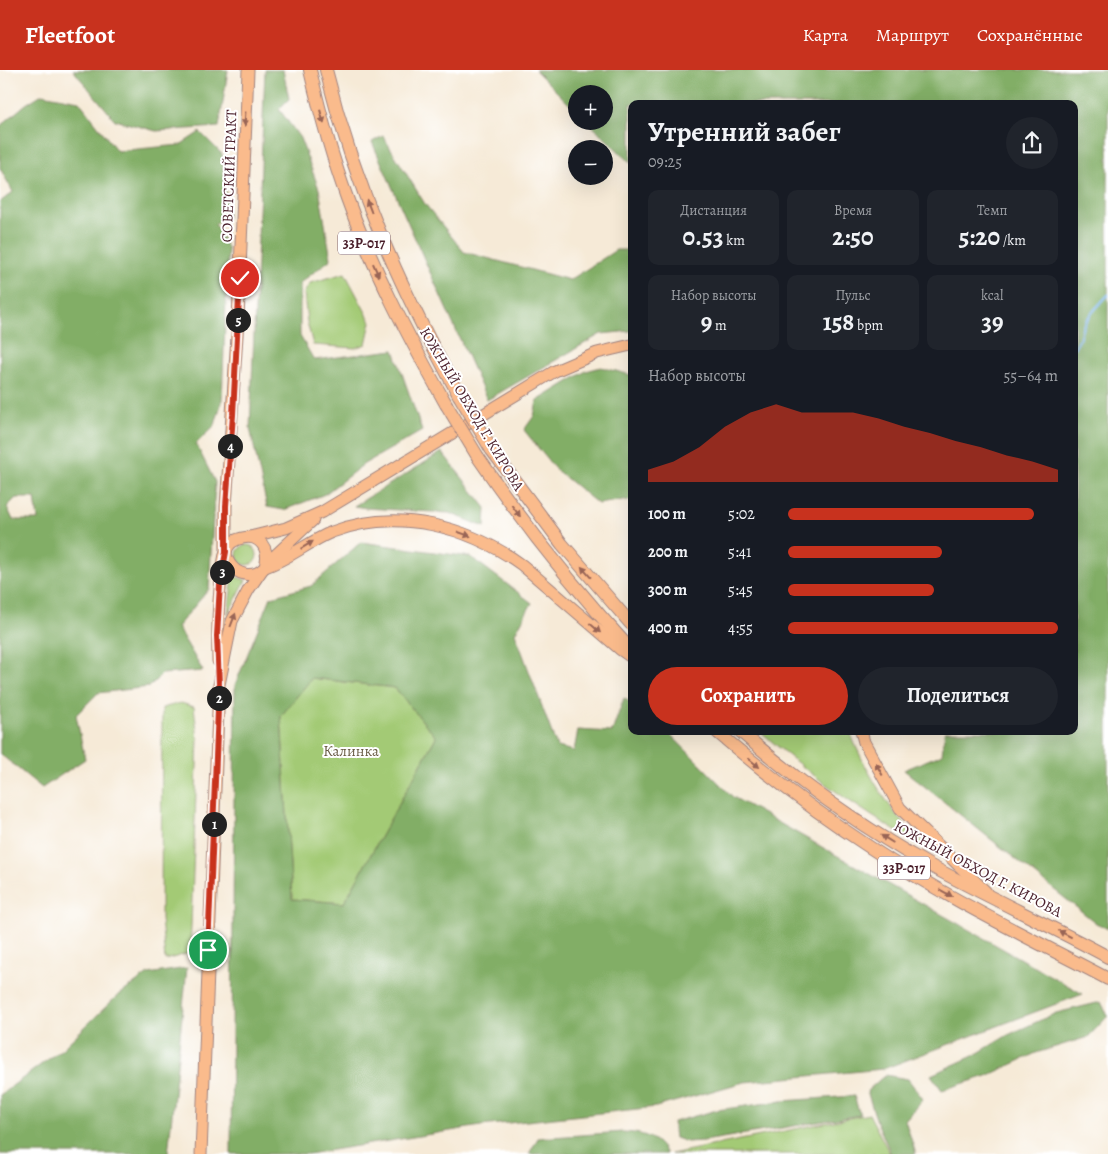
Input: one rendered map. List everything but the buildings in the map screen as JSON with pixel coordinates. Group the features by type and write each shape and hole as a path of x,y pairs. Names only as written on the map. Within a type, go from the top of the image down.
{"highway":[{"name":"ЮЖНЫЙ ОБХОД Г. КИРОВА","path":"310,70 335,161 362,238 397,314 446,404 478,457 510,504 592,607 628,647"},
{"name":"ЮЖНЫЙ ОБХОД Г. КИРОВА","path":"326,70 354,166 387,252 406,294 459,395 491,448 562,544 628,620"},
{"name":"33Р-017","path":"721,735 792,793 872,849 972,908 1108,978"},
{"name":"ЮЖНЫЙ ОБХОД Г. КИРОВА","path":"745,735 798,777 877,832 928,864 1108,957"}],"main road":[{"name":"СОВЕТСКИЙ ТРАКТ","path":"219,685 217,636 220,584 225,553 226,506 239,311 248,70"},
{"path":"628,346 597,353 555,371 322,512 286,528 233,541 225,553 227,562 237,571 252,574 283,560 320,538 353,526 388,520 404,520 441,526 466,534 506,554 522,565 628,655"},
{"path":"201,1154 219,685 232,621 249,589 264,567 322,512"},
{"path":"250,537 256,538 263,545 266,555 264,567"},
{"path":"862,735 864,742 900,808 991,897"}],"green space":[{"path":"73,70 228,70 219,127 156,131 115,120"},
{"path":"265,70 283,70 289,99 279,109 300,138 319,189 331,259 300,283 300,336 314,360 394,350 422,431 364,464 325,494 284,510 267,507 250,428"},
{"path":"535,70 1108,70 1108,929 1096,923 904,770 942,754 944,735 1078,735 1078,100 628,100 628,160 613,146 613,140 607,140 596,130 613,130 613,85 568,85 568,103"},
{"path":"42,94 79,101 117,151 180,145 200,132 222,154 228,217 215,224 228,249 222,400 215,425 196,444 215,482 209,589 177,627 203,671 162,674 149,687 98,693 76,715 85,759 42,788 0,754 0,202 13,192 0,168 0,126 26,104","holes":["16,498 35,498 38,520 13,520 7,507"]},
{"path":"383,136 425,204 464,252 570,280 616,250 628,250 628,331 601,334 487,400 372,142"},
{"path":"345,273 371,322 366,344 355,348 313,345 307,322 304,293 310,283"},
{"path":"601,367 628,374 628,501 598,504 555,469 524,430 534,416 537,401 586,371"},
{"path":"442,452 486,508 485,527 449,513 354,506"},
{"path":"361,542 471,557 532,603 515,633 557,747 574,751 578,730 612,732 624,698 628,701 628,735 671,735 733,797 1083,994 883,1069 744,1082 656,1107 481,1126 308,1154 231,1154 235,685 271,597 311,586","holes":["312,678 395,688 436,737 344,903 292,899 281,716"]},
{"path":"243,545 251,545 257,551 257,559 251,565 243,565 237,559 237,551"},
{"path":"233,576 246,580 228,614"},
{"name":"Калинка","path":"311,678 395,688 436,737 344,903 292,899 281,716"},
{"path":"181,703 194,707 198,739 190,953 165,960 161,919 162,708"},
{"path":"765,735 851,735 867,768 899,818 941,858 893,830 847,799 802,767"},
{"path":"187,968 168,1154 0,1154 0,1095 62,1049 115,998 148,974"},
{"path":"1101,1002 1108,1016 1088,1037 1036,1053 987,1076 942,1090 931,1075 973,1056 1008,1035 1056,1013"},
{"path":"885,1075 908,1079 923,1099 905,1120 916,1154 891,1154 877,1122 867,1091"},
{"path":"854,1096 860,1115 704,1141 687,1142 675,1138 673,1122 717,1110 782,1101"},
{"path":"869,1114 890,1154 671,1154"},
{"path":"623,1132 636,1133 653,1139 666,1154 529,1154 538,1138"}],"waterway":[{"path":"1078,342 1085,322 1108,295"}],"route":[{"path":"208,950 219,685 217,636 220,584 226,552 226,506 240,278"}]}
